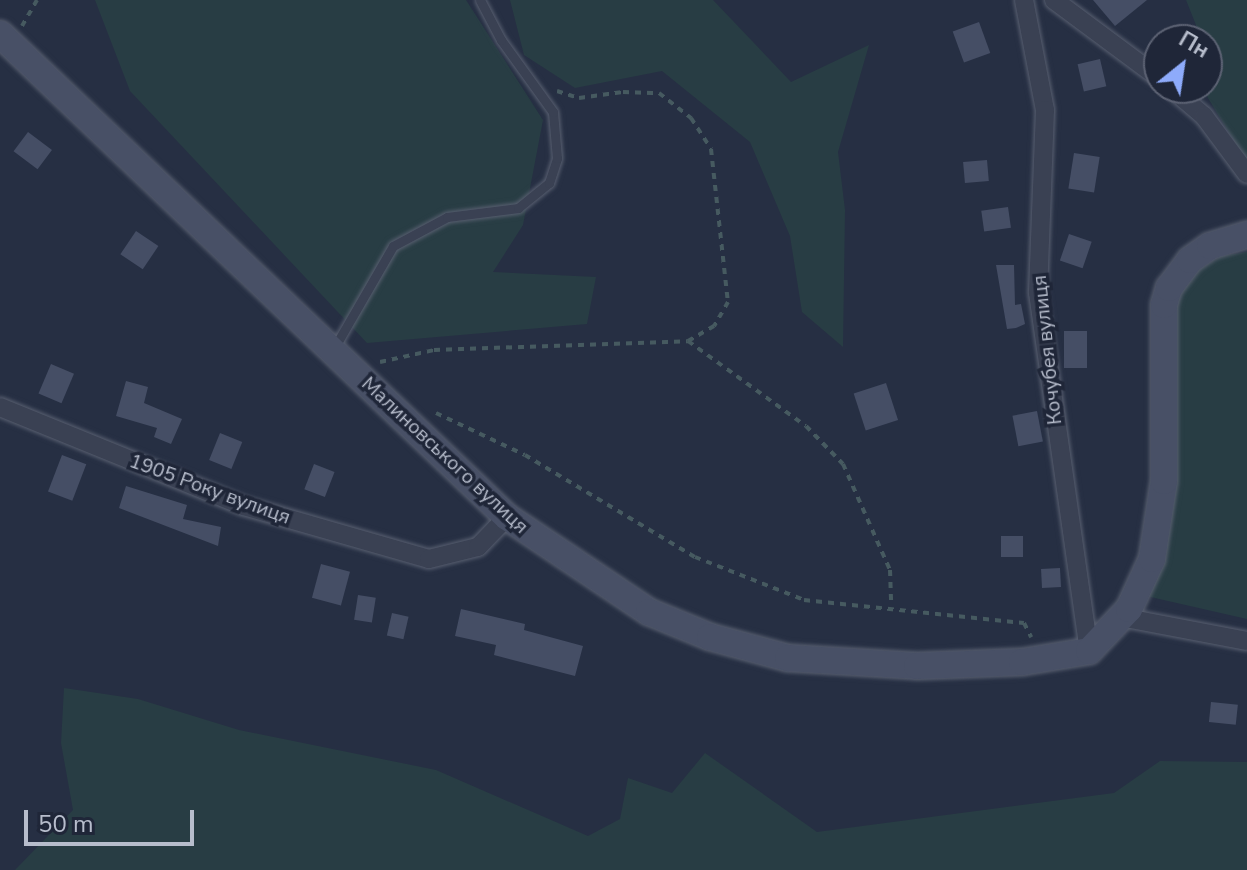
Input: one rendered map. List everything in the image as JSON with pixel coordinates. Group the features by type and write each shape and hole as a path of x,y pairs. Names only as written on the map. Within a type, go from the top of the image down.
{"main road":[{"name":"Малиновського вулиця","path":"0,34 507,517 649,612 710,637 788,658 917,666 1022,662 1089,651"},
{"path":"1089,651 1121,617 1152,559 1164,481 1164,305 1169,288 1190,260 1210,246 1247,235"}],"street":[{"name":"Кочубея вулиця","path":"1024,0 1045,110 1038,293 1089,651"},
{"path":"1054,0 1143,66"},
{"path":"1190,104 1204,116 1247,174"},
{"name":"1905 Року вулиця","path":"0,407 244,506 429,559 478,547 507,517"},
{"path":"1121,617 1247,641"}],"lane":[{"path":"342,360 393,246 447,217 518,208 549,183 558,135 553,112 480,0"}],"path":[{"path":"342,360 434,350 688,341 714,326 728,302 711,149 691,118 659,93 623,92 579,98 527,75"},
{"path":"688,341 806,426 843,464 890,570 891,606"},
{"path":"426,408 525,455 695,557 804,600 891,606 1024,623"}],"shaded area":[{"path":"95,0 466,0 543,120 523,225 493,272 596,277 587,324 367,343 130,91"},
{"path":"510,0 713,0 791,82 869,45 838,152 845,210 843,347 802,312 790,236 750,142 662,71 575,88 524,55"},
{"path":"1186,0 1247,0 1247,163 1212,104 1223,104 1223,24 1196,24"},
{"path":"1247,252 1247,619 1146,596 1176,306 1189,276 1221,256"},
{"path":"64,688 138,699 239,730 436,770 588,836 620,819 628,778 672,793 705,753 817,832 1114,793 1160,761 1247,762 1247,870 15,870 73,810 61,743"}],"building":[{"path":"1093,0 1147,0 1115,26"},
{"path":"979,22 990,53 964,63 953,32"},
{"path":"1100,59 1106,86 1084,91 1078,64"},
{"path":"28,132 52,150 38,169 14,151"},
{"path":"1074,153 1100,157 1094,193 1068,189"},
{"path":"987,160 989,181 965,183 963,162"},
{"path":"1008,207 1011,228 984,232 981,211"},
{"path":"136,231 158,246 143,269 120,254"},
{"path":"1069,234 1092,242 1083,268 1060,260"},
{"path":"996,265 1014,265 1015,305 1021,304 1025,324 1016,328 1007,329"},
{"path":"1064,331 1087,331 1087,368 1064,368"},
{"path":"51,364 74,374 62,403 38,393"},
{"path":"126,381 148,387 144,403 182,419 171,444 154,437 157,428 116,416"},
{"path":"886,383 898,420 866,431 854,394"},
{"path":"1037,411 1043,441 1018,446 1012,416"},
{"path":"220,433 242,442 231,469 209,460"},
{"path":"62,455 86,464 72,501 48,491"},
{"path":"314,464 335,472 325,497 304,489"},
{"path":"126,486 187,505 183,519 221,527 218,546 119,508"},
{"path":"1001,536 1023,536 1023,557 1001,557"},
{"path":"321,564 350,572 341,606 312,598"},
{"path":"1060,568 1061,587 1042,588 1041,569"},
{"path":"358,595 376,598 372,623 354,620"},
{"path":"461,609 525,624 524,630 583,646 575,676 494,655 496,645 455,636"},
{"path":"392,613 409,617 403,639 387,635"},
{"path":"1211,702 1238,705 1236,725 1209,722"}]}
